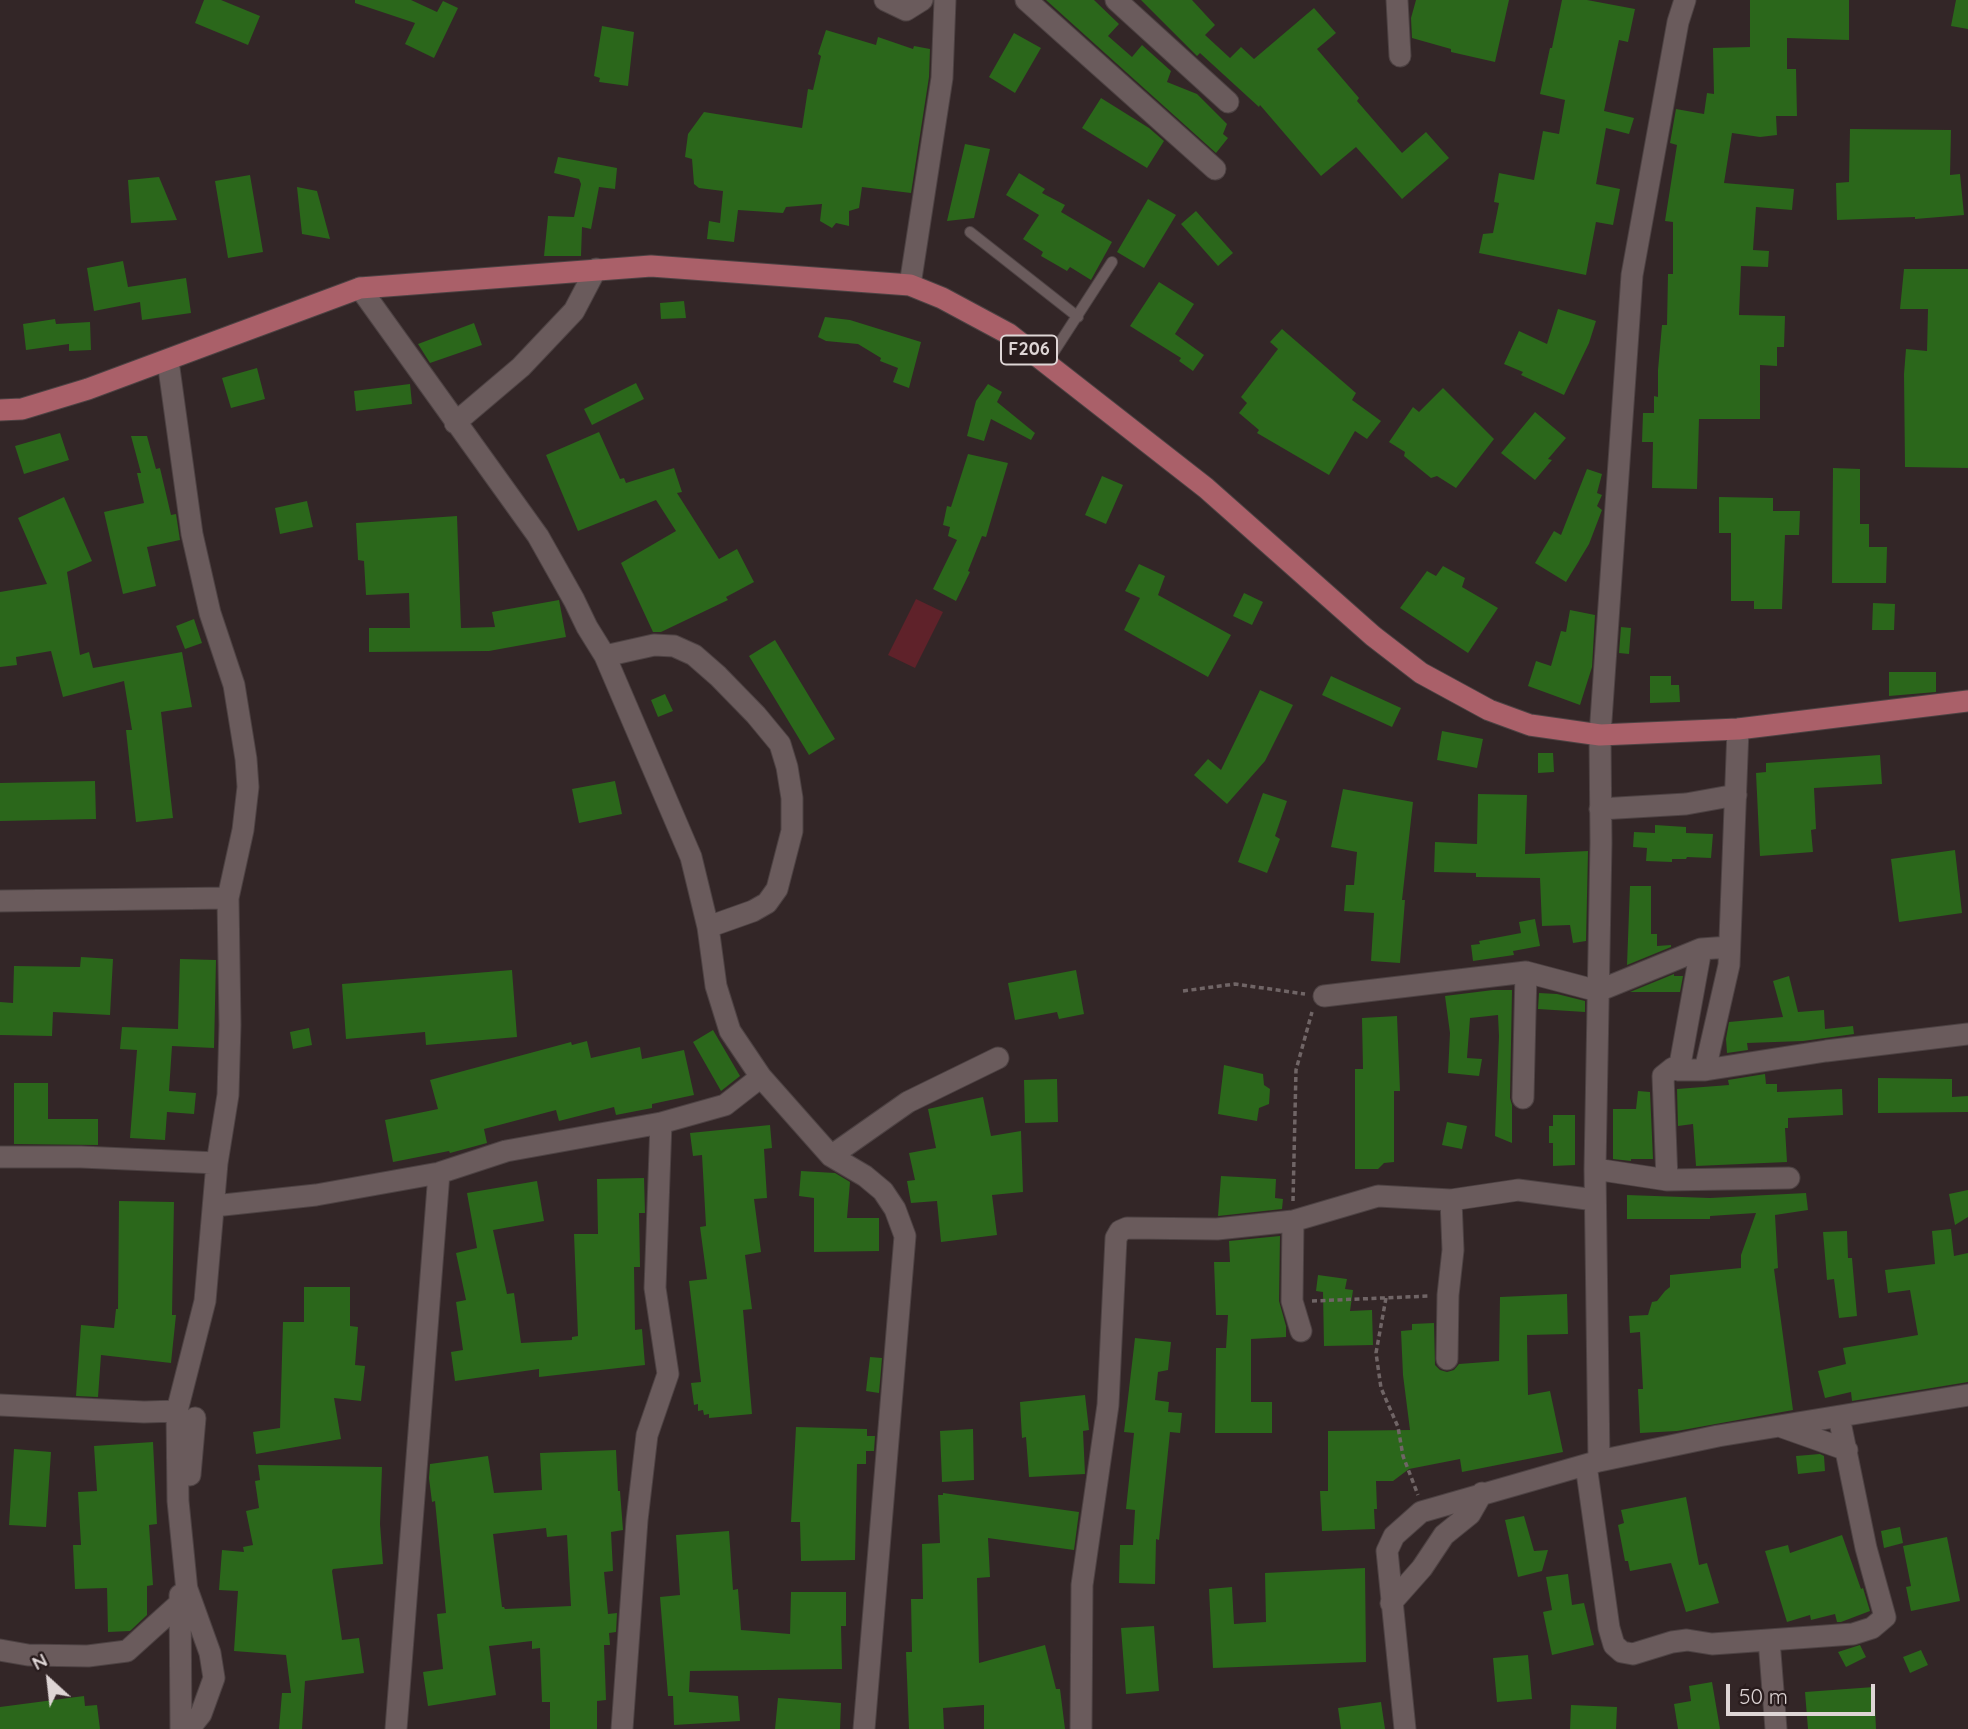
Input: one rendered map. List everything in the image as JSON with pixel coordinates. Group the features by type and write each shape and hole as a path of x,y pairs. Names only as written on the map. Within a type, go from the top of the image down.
{"main road":[{"name":"F206","path":"0,410 22,408 88,389 360,288 651,266 910,285 977,315 1009,334 1206,488 1373,636 1421,673 1489,710 1531,725 1600,735 1738,729 1968,701"}],"street":[{"path":"885,0 906,10 922,0"},
{"path":"910,285 942,78 945,0"},
{"path":"1026,0 1214,169"},
{"path":"1116,0 1228,102"},
{"path":"1397,0 1400,56"},
{"path":"1685,0 1678,22 1632,275 1600,735 1601,843 1592,1463 1609,1628 1614,1645 1622,1652 1633,1654 1687,1640 1712,1644 1853,1634 1872,1628 1885,1617 1866,1548 1839,1417"},
{"path":"455,423 521,367 574,311 596,269"},
{"path":"360,288 538,536 605,656 691,857 708,928 716,986 730,1031 761,1077 831,1156 866,1176 883,1191 895,1209 905,1236 864,1729"},
{"path":"0,1650 28,1655 88,1656 127,1651 179,1604 188,1601 178,1502 186,1414 205,1301 217,1163 228,1095 228,898 243,830 248,787 234,685 210,613 192,534 168,361"},
{"path":"605,656 654,645 674,646 694,655 757,715 780,744 792,798 792,831 777,889 767,902 754,911 708,928"},
{"path":"1705,1070 1729,965 1738,729"},
{"path":"1600,809 1686,804 1736,795"},
{"path":"0,901 228,898"},
{"path":"1324,996 1526,972 1598,991 1701,949 1729,947"},
{"path":"1679,1070 1701,949"},
{"path":"1523,1098 1526,972"},
{"path":"1667,1180 1663,1076 1673,1068 1705,1070 1826,1051 1968,1034"},
{"path":"831,1156 908,1102 998,1058"},
{"path":"214,1206 316,1195 439,1173 506,1151 662,1123 725,1105 761,1077"},
{"path":"622,1729 637,1520 646,1447 668,1374 654,1288 662,1123"},
{"path":"0,1157 81,1157 217,1163"},
{"path":"1595,1169 1667,1180 1789,1178"},
{"path":"396,1729 439,1173"},
{"path":"1081,1729 1082,1585 1108,1405 1116,1238 1120,1231 1127,1228 1217,1229 1293,1221 1378,1196 1451,1200 1518,1189 1595,1200"},
{"path":"1447,1359 1448,1295 1453,1250 1451,1200"},
{"path":"1293,1221 1292,1301 1301,1331"},
{"path":"1405,1729 1387,1551 1394,1536 1421,1512 1592,1463 1718,1436 1968,1395"},
{"path":"0,1405 186,1414"},
{"path":"181,1729 179,1604 186,1414"},
{"path":"1780,1427 1847,1450"},
{"path":"1391,1603 1422,1568 1444,1535 1469,1514 1482,1493"},
{"path":"1444,1535 1451,1502"},
{"path":"182,1574 210,1653 214,1678 201,1714 189,1729"},
{"path":"1769,1640 1776,1729"}],"lane":[{"path":"970,232 1078,317"},
{"path":"1046,364 1112,262"}],"path":[{"path":"1184,992 1235,984 1324,996"},
{"path":"1293,1221 1296,1070 1310,1014 1324,996"},
{"path":"1292,1301 1448,1295"},
{"path":"1387,1298 1376,1353 1381,1388 1398,1427 1403,1456 1417,1491 1421,1512"}],"shaded area":[{"path":"916,599 943,612 915,668 888,655"}],"building":[{"path":"204,0 221,0 260,16 248,45 195,23"},
{"path":"355,0 411,0 437,12 443,1 458,8 434,58 405,44 415,23 355,3"},
{"path":"1046,0 1094,0 1119,24 1108,36 1132,57 1142,45 1171,71 1167,82 1197,94 1227,124 1223,134 1228,138 1216,153"},
{"path":"1141,0 1192,0 1215,25 1205,35 1230,58 1241,47 1254,59 1314,8 1336,33 1317,49 1402,153 1426,132 1449,158 1402,199 1356,147 1321,176 1260,105 1259,107 1200,53 1197,56"},
{"path":"1416,0 1509,0 1495,62 1451,52 1451,49 1412,38 1411,18"},
{"path":"1562,0 1587,0 1635,9 1628,42 1619,40 1604,111 1634,118 1629,134 1606,128 1596,184 1620,189 1613,225 1596,222 1586,275 1479,253 1483,234 1493,233 1499,203 1494,202 1499,173 1534,180 1543,131 1559,134 1565,100 1540,94"},
{"path":"1750,0 1849,0 1849,40 1787,38 1787,69 1796,69 1797,116 1776,116 1777,135 1760,137 1732,133 1724,183 1794,189 1792,210 1756,207 1753,250 1769,251 1768,267 1741,266 1739,315 1785,316 1784,347 1777,347 1777,366 1760,365 1760,419 1699,419 1697,489 1652,488 1653,442 1642,442 1643,413 1654,413 1654,396 1658,397 1662,325 1667,325 1668,274 1673,274 1673,222 1665,221 1677,145 1670,143 1676,109 1704,114 1707,93 1714,94 1713,48 1750,47"},
{"path":"1956,0 1968,0 1968,29 1951,26"},
{"path":"602,26 634,32 628,86 599,82 600,78 594,76"},
{"path":"826,30 876,45 878,37 913,49 914,46 930,49 929,77 911,193 862,187 859,208 849,211 849,226 836,223 832,228 820,221 822,204 786,207 783,213 738,210 734,242 707,239 709,221 720,223 723,191 699,188 694,184 692,159 685,157 688,134 704,112 802,128 808,89 813,90 821,56 818,54"},
{"path":"1014,33 1041,48 1015,93 989,77"},
{"path":"1101,98 1149,128 1164,141 1147,168 1082,128"},
{"path":"1850,129 1951,130 1950,175 1960,174 1964,215 1837,220 1836,183 1849,182"},
{"path":"965,144 990,149 974,218 947,221"},
{"path":"558,157 617,168 615,189 599,187 591,229 582,227 581,256 544,256 548,216 574,217 581,184 579,179 554,173"},
{"path":"1019,173 1045,189 1042,193 1065,205 1061,212 1112,242 1091,280 1070,267 1067,271 1041,256 1043,252 1023,239 1039,215 1006,195"},
{"path":"250,175 263,252 228,258 215,181"},
{"path":"159,177 177,220 131,223 128,180"},
{"path":"297,187 317,191 330,239 302,234"},
{"path":"1148,199 1176,215 1144,268 1117,252"},
{"path":"1196,211 1233,253 1218,266 1181,224"},
{"path":"123,261 128,287 186,278 191,313 142,320 140,302 94,311 87,268"},
{"path":"1904,269 1968,269 1968,468 1905,467 1906,349 1927,351 1928,309 1900,309"},
{"path":"1159,282 1194,304 1175,334 1204,355 1193,371 1179,361 1181,358 1130,326"},
{"path":"684,301 686,318 661,319 660,303"},
{"path":"1558,309 1596,321 1589,343 1564,395 1504,364 1519,331 1547,344"},
{"path":"825,317 850,320 921,342 909,388 893,382 898,368 880,361 881,358 858,344 826,341 818,337"},
{"path":"55,319 56,324 90,322 91,350 69,351 69,344 26,350 23,324"},
{"path":"474,323 482,345 430,363 418,344"},
{"path":"1282,329 1356,393 1352,400 1381,421 1367,439 1355,431 1329,475 1257,433 1259,430 1239,413 1247,403 1241,397 1278,349 1270,342"},
{"path":"257,368 265,399 231,408 222,378"},
{"path":"636,383 644,399 592,425 584,409"},
{"path":"410,384 412,404 356,411 354,391"},
{"path":"988,384 1002,392 997,402 1035,433 1031,440 991,419 984,441 967,436 976,401"},
{"path":"1443,388 1494,439 1456,488 1437,476 1431,478 1404,456 1405,452 1389,442 1413,407 1419,412"},
{"path":"1535,412 1566,438 1535,480 1501,453"},
{"path":"599,432 620,479 624,478 626,483 674,468 682,492 677,493 719,559 737,549 754,582 726,597 728,600 661,632 653,632 621,563 676,531 656,500 578,531 546,455"},
{"path":"60,433 69,460 24,474 15,446"},
{"path":"131,436 147,436 156,469 160,468 171,515 176,514 180,540 147,547 156,586 123,594 104,512 144,503 137,473 141,473"},
{"path":"968,454 1008,463 986,537 982,536 968,571 970,572 956,601 933,589 957,540 948,536 950,527 943,525 947,506 951,507"},
{"path":"1833,468 1860,469 1860,524 1869,524 1869,547 1887,547 1886,583 1832,583"},
{"path":"1587,469 1602,474 1597,493 1602,495 1597,506 1602,510 1589,544 1566,582 1535,563 1554,531 1561,535"},
{"path":"1102,476 1123,485 1106,524 1085,515"},
{"path":"64,497 92,561 67,572 80,655 89,652 93,668 182,652 192,707 161,712 173,818 136,822 126,730 132,730 124,681 63,697 51,651 16,657 17,665 0,667 0,592 47,584 18,518"},
{"path":"1719,497 1773,498 1773,511 1800,511 1799,535 1785,535 1782,609 1754,609 1754,601 1731,601 1731,533 1719,533"},
{"path":"307,501 313,527 280,534 275,508"},
{"path":"457,516 461,628 495,627 492,612 559,600 566,637 489,651 369,652 369,628 410,628 409,593 366,595 364,561 358,560 356,523"},
{"path":"1139,564 1165,576 1158,595 1231,635 1208,677 1124,630 1140,598 1125,591"},
{"path":"1443,566 1465,578 1462,587 1498,608 1468,653 1400,608 1427,571 1436,576"},
{"path":"1244,593 1263,602 1252,625 1233,616"},
{"path":"1873,603 1895,604 1894,630 1872,630"},
{"path":"1570,610 1595,615 1592,667 1580,705 1528,686 1536,661 1551,666 1561,631 1566,632"},
{"path":"194,619 202,643 185,649 176,626"},
{"path":"1621,627 1631,628 1629,654 1619,653"},
{"path":"775,640 835,739 809,755 749,656"},
{"path":"1889,672 1936,672 1936,692 1889,696"},
{"path":"1331,676 1401,708 1392,727 1322,695"},
{"path":"1650,676 1671,676 1671,685 1679,685 1680,702 1650,703"},
{"path":"1260,690 1293,705 1265,761 1227,804 1194,775 1208,759 1221,770"},
{"path":"665,694 673,711 658,717 651,700"},
{"path":"1442,731 1483,739 1477,768 1437,760"},
{"path":"1538,753 1553,753 1554,772 1538,773"},
{"path":"1880,755 1882,784 1814,788 1816,829 1811,830 1813,852 1760,856 1756,773 1766,772 1766,763"},
{"path":"95,781 96,819 0,821 0,783"},
{"path":"615,781 622,814 579,823 572,789"},
{"path":"1343,789 1413,802 1402,900 1405,900 1400,963 1371,961 1374,913 1344,911 1346,885 1354,885 1357,852 1331,847"},
{"path":"1263,793 1287,801 1275,836 1280,839 1267,873 1238,862"},
{"path":"1478,794 1527,795 1525,854 1588,851 1586,941 1573,943 1570,925 1542,926 1540,878 1476,877 1476,873 1434,872 1435,842 1477,844"},
{"path":"1655,825 1686,827 1686,833 1713,834 1711,858 1687,857 1672,859 1672,862 1646,861 1647,848 1633,847 1634,832 1655,833"},
{"path":"1955,850 1962,913 1899,922 1891,859"},
{"path":"1630,886 1651,886 1651,934 1657,934 1657,946 1671,947 1627,965"},
{"path":"1535,919 1540,946 1513,951 1514,955 1473,961 1471,945 1521,933 1519,922"},
{"path":"81,957 113,959 110,1015 53,1012 52,1036 0,1035 0,1002 13,1003 14,966 80,967"},
{"path":"180,959 216,960 214,1048 172,1046 169,1091 196,1093 194,1114 167,1112 165,1140 130,1138 137,1050 120,1049 122,1027 178,1029"},
{"path":"512,970 517,1037 426,1045 425,1032 346,1039 342,984"},
{"path":"1076,970 1084,1014 1059,1019 1057,1012 1015,1020 1008,983"},
{"path":"1674,974 1683,976 1680,992 1630,992"},
{"path":"1789,976 1798,1012 1824,1010 1825,1029 1853,1026 1854,1034 1803,1041 1747,1043 1748,1050 1727,1053 1729,1022 1783,1017 1773,981"},
{"path":"1512,990 1512,1143 1495,1136 1498,1015 1470,1018 1467,1058 1482,1059 1479,1076 1448,1073 1450,1033 1445,996"},
{"path":"1539,993 1585,1001 1585,1012 1538,1009"},
{"path":"1397,1016 1400,1091 1394,1091 1394,1162 1384,1163 1378,1169 1355,1169 1355,1069 1363,1069 1362,1018"},
{"path":"309,1028 312,1045 293,1049 290,1032"},
{"path":"713,1030 740,1076 721,1091 693,1042"},
{"path":"587,1041 591,1058 640,1047 642,1059 684,1050 694,1095 652,1104 652,1108 616,1115 614,1107 559,1121 556,1110 484,1129 487,1143 450,1153 449,1151 393,1162 385,1120 438,1109 430,1080 571,1042 572,1045"},
{"path":"1224,1065 1263,1074 1264,1085 1270,1089 1269,1104 1259,1108 1257,1121 1218,1114"},
{"path":"1765,1074 1766,1084 1777,1084 1777,1092 1842,1089 1843,1115 1788,1118 1788,1128 1785,1128 1787,1162 1696,1166 1693,1124 1678,1126 1677,1089 1729,1085 1728,1080"},
{"path":"1878,1078 1952,1079 1952,1097 1968,1096 1968,1112 1878,1113"},
{"path":"1057,1079 1058,1122 1025,1123 1024,1080"},
{"path":"14,1083 48,1083 48,1119 98,1119 98,1145 14,1144"},
{"path":"1638,1091 1650,1092 1653,1159 1613,1159 1613,1109 1636,1109"},
{"path":"983,1097 991,1136 1021,1131 1023,1192 992,1195 997,1235 941,1242 937,1201 911,1203 907,1181 915,1180 909,1153 936,1148 928,1109"},
{"path":"1553,1115 1575,1115 1575,1165 1553,1166 1553,1143 1549,1143 1549,1126 1553,1126"},
{"path":"1447,1122 1467,1126 1462,1149 1442,1145"},
{"path":"770,1125 772,1148 764,1149 767,1198 754,1199 761,1252 745,1255 752,1309 743,1310 752,1414 709,1418 709,1414 704,1415 703,1410 698,1411 698,1404 694,1405 691,1383 701,1382 689,1281 707,1279 700,1227 706,1226 702,1155 693,1156 690,1133"},
{"path":"801,1171 835,1173 850,1182 847,1218 879,1218 879,1251 814,1252 814,1198 799,1196"},
{"path":"1221,1176 1276,1179 1275,1198 1283,1199 1282,1209 1218,1216"},
{"path":"644,1178 645,1213 639,1213 640,1267 634,1267 635,1330 642,1329 645,1365 539,1377 539,1369 455,1381 451,1352 463,1350 456,1302 466,1300 456,1253 477,1248 467,1193 537,1181 544,1221 493,1230 507,1294 514,1293 521,1343 572,1340 572,1337 578,1336 574,1234 598,1234 597,1179"},
{"path":"1968,1190 1968,1217 1955,1225 1949,1194"},
{"path":"1806,1193 1808,1210 1775,1215 1778,1268 1774,1269 1793,1410 1677,1431 1640,1433 1638,1389 1643,1389 1640,1332 1630,1333 1629,1316 1648,1315 1652,1302 1657,1301 1670,1287 1670,1275 1741,1268 1741,1255 1756,1213 1710,1216 1710,1219 1627,1219 1627,1195 1710,1198"},
{"path":"119,1201 174,1202 172,1315 176,1315 171,1363 101,1355 98,1397 76,1396 81,1325 114,1328 118,1309"},
{"path":"1951,1229 1954,1256 1968,1253 1968,1382 1852,1401 1851,1392 1825,1398 1818,1371 1846,1364 1843,1348 1918,1335 1910,1290 1888,1293 1885,1270 1935,1264 1932,1231"},
{"path":"1847,1231 1848,1258 1852,1258 1857,1316 1839,1318 1834,1279 1827,1280 1823,1232"},
{"path":"1280,1236 1279,1301 1286,1337 1251,1339 1251,1402 1272,1402 1272,1433 1215,1433 1216,1348 1226,1348 1228,1315 1216,1315 1214,1262 1230,1262 1229,1241"},
{"path":"1318,1275 1347,1279 1345,1289 1353,1290 1350,1311 1372,1310 1373,1345 1324,1346 1323,1292 1316,1291"},
{"path":"304,1287 350,1287 350,1326 358,1327 355,1365 365,1366 361,1401 334,1398 341,1439 256,1454 253,1432 280,1428 283,1322 304,1322"},
{"path":"1567,1294 1568,1334 1527,1335 1528,1395 1550,1391 1563,1452 1462,1472 1460,1459 1409,1469 1393,1481 1376,1481 1375,1529 1322,1531 1320,1491 1328,1491 1328,1431 1410,1430 1401,1331 1412,1330 1412,1324 1434,1323 1435,1365 1440,1370 1454,1370 1459,1364 1499,1361 1500,1297"},
{"path":"1135,1338 1171,1342 1168,1370 1158,1372 1155,1400 1169,1402 1168,1412 1182,1413 1180,1433 1170,1432 1159,1540 1156,1539 1155,1584 1119,1583 1120,1545 1133,1545 1135,1510 1126,1509 1134,1433 1124,1432"},
{"path":"870,1357 882,1358 879,1393 866,1391"},
{"path":"1085,1395 1089,1430 1083,1431 1085,1474 1029,1477 1026,1437 1022,1438 1020,1402"},
{"path":"796,1427 867,1429 867,1436 875,1436 874,1451 866,1451 866,1464 857,1464 855,1560 801,1561 800,1522 791,1522"},
{"path":"973,1429 974,1480 942,1482 940,1431"},
{"path":"153,1442 157,1524 149,1525 153,1585 147,1586 147,1615 130,1631 108,1632 107,1588 75,1589 73,1545 81,1545 78,1492 97,1491 94,1446"},
{"path":"14,1449 51,1452 46,1527 9,1525"},
{"path":"616,1450 623,1530 611,1532 613,1571 604,1572 608,1614 617,1613 616,1632 609,1633 610,1645 604,1645 606,1700 597,1701 597,1729 550,1729 550,1702 542,1702 540,1648 532,1649 532,1641 489,1646 496,1695 428,1706 423,1672 443,1669 437,1614 446,1613 435,1501 432,1502 429,1478 430,1464 488,1456 494,1493 542,1490 540,1453","holes":["546,1528 547,1537 567,1535 571,1606 505,1609 502,1607 493,1534"]},
{"path":"1796,1456 1824,1456 1825,1471 1798,1474"},
{"path":"258,1465 382,1467 380,1524 383,1564 332,1571 342,1640 359,1638 364,1673 305,1681 302,1729 279,1729 282,1693 291,1693 286,1655 234,1651 238,1591 219,1590 222,1550 244,1552 243,1547 253,1545 246,1511 259,1508 255,1481 260,1480"},
{"path":"943,1493 1079,1512 1074,1550 988,1538 990,1577 977,1578 979,1663 1045,1645 1056,1689 1060,1689 1065,1729 984,1729 984,1705 943,1708 944,1729 909,1729 906,1652 912,1652 911,1599 923,1599 922,1544 940,1543 938,1495"},
{"path":"1686,1497 1699,1565 1707,1563 1719,1603 1686,1612 1671,1563 1630,1571 1628,1561 1625,1561 1618,1525 1624,1523 1621,1510"},
{"path":"1524,1516 1534,1551 1548,1550 1542,1571 1518,1577 1505,1520"},
{"path":"1900,1527 1903,1543 1884,1548 1881,1531"},
{"path":"729,1531 733,1590 738,1589 741,1630 790,1634 791,1592 846,1592 846,1626 841,1626 842,1669 690,1671 689,1692 738,1696 740,1721 674,1725 673,1696 668,1696 660,1597 680,1595 676,1535"},
{"path":"1842,1535 1870,1611 1841,1622 1837,1622 1835,1614 1811,1620 1810,1615 1787,1622 1765,1551 1788,1545 1790,1553"},
{"path":"1947,1537 1960,1601 1911,1611 1906,1587 1911,1586 1903,1546"},
{"path":"1365,1568 1366,1662 1213,1668 1209,1589 1232,1587 1234,1624 1266,1622 1265,1573"},
{"path":"1568,1574 1572,1605 1584,1603 1594,1645 1552,1655 1543,1612 1552,1610 1546,1577"},
{"path":"1154,1626 1159,1691 1126,1694 1121,1628"},
{"path":"1860,1645 1866,1657 1846,1667 1838,1652"},
{"path":"1921,1650 1928,1665 1910,1673 1903,1657"},
{"path":"1528,1655 1532,1699 1497,1702 1493,1658"},
{"path":"1712,1682 1720,1729 1678,1729 1674,1704 1691,1701 1689,1686"},
{"path":"1874,1687 1876,1729 1808,1729 1805,1692"},
{"path":"84,1696 85,1706 97,1705 100,1729 0,1729 0,1707"},
{"path":"778,1698 841,1703 840,1729 775,1729"},
{"path":"1381,1702 1385,1729 1341,1729 1338,1708"},
{"path":"1571,1705 1617,1707 1616,1729 1570,1729"}]}
